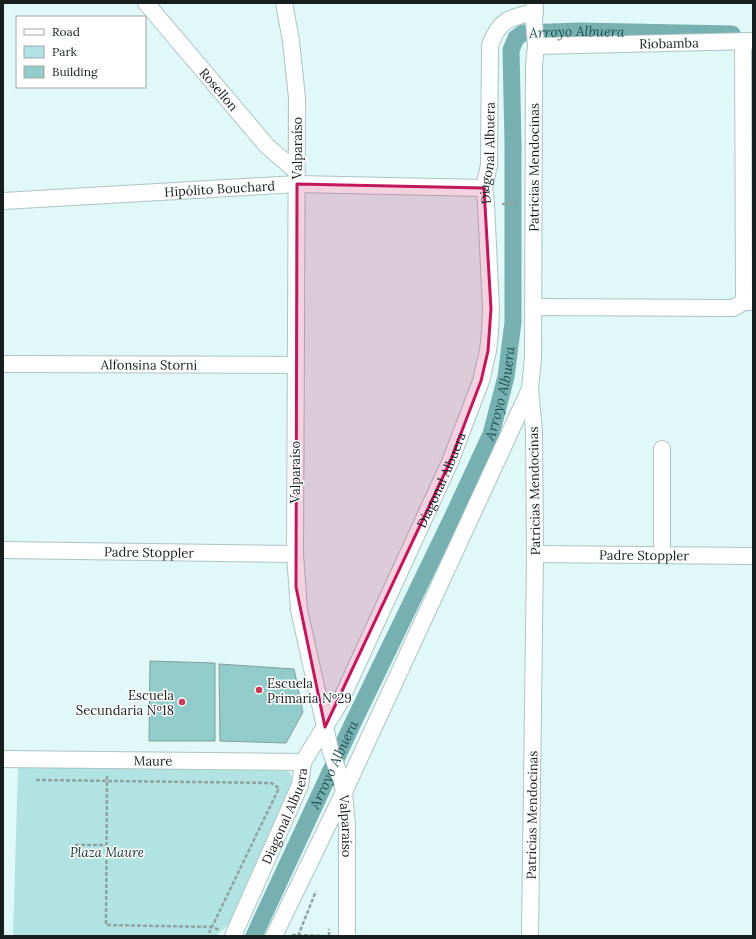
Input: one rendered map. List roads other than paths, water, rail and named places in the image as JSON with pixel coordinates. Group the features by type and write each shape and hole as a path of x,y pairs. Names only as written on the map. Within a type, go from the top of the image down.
{"street":[{"name":"Rosellon","path":"146,3 266,146 297,178"},
{"name":"Valparaíso","path":"284,3 295,71 296,98 295,554 299,610 330,749 343,786 347,826 347,936"},
{"name":"Patricias Mendocinas","path":"530,936 535,554 534,431 530,390 533,358 534,12"},
{"name":"Diagonal Albuera","path":"233,935 300,785 303,762 340,702 450,462 481,381 488,351 491,309 484,188 489,165 490,45 495,32 502,23 514,17 534,12"},
{"name":"Riobamba","path":"535,42 748,41"},
{"path":"533,307 733,308 748,302 748,41"},
{"name":"Hipólito Bouchard","path":"3,201 297,178 484,188"},
{"name":"Alfonsina Storni","path":"3,364 295,365"},
{"path":"274,936 343,786 530,390"},
{"path":"662,448 662,555"},
{"name":"Padre Stoppler","path":"3,550 295,554"},
{"name":"Padre Stoppler","path":"535,554 753,556"},
{"name":"Maure","path":"3,759 303,762"}],"waterway":[{"name":"Arroyo Albuera","path":"254,936 352,725 491,434 506,377 513,322 513,144 511,50 516,38 523,33 580,31 732,34"}],"place":[{"name":"Escuela Primaria Nº29","path":"259,690"},
{"name":"Escuela Secundaria Nº18","path":"182,702"}],"park label":[{"name":"Plaza Maure","path":"107,852"}]}
